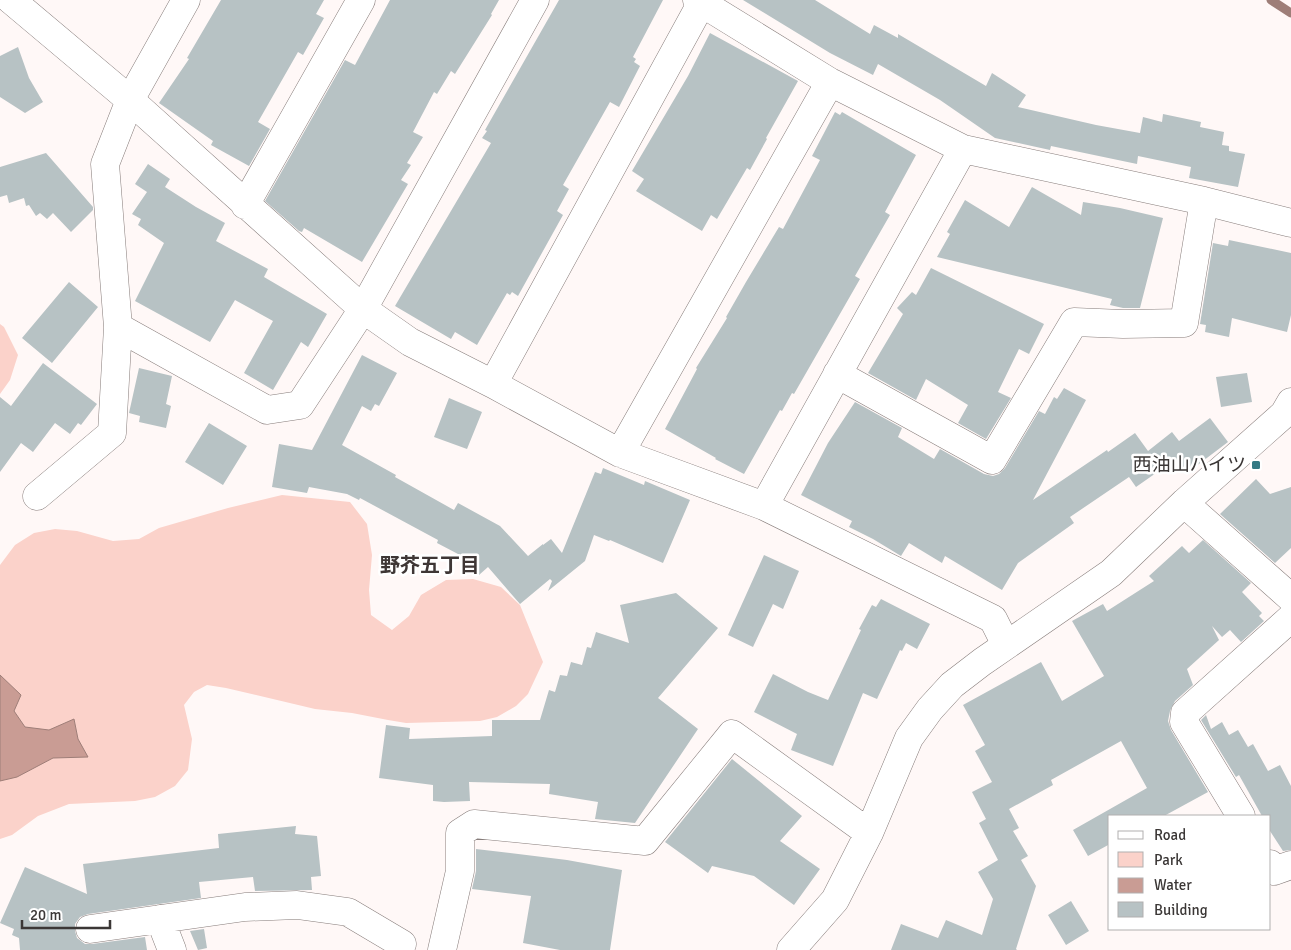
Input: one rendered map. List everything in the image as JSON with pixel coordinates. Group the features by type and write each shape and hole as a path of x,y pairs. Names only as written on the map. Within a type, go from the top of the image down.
{"street":[{"path":"11,0 130,100 363,309 410,342 493,384 620,453 764,506 993,619 1006,644"},
{"path":"37,496 112,433 118,327 105,164 130,100 186,0"},
{"path":"245,205 361,0"},
{"path":"118,327 267,410 300,405 363,309 535,0"},
{"path":"493,384 699,1 830,82 963,150 1204,200 1291,223"},
{"path":"620,453 830,82"},
{"path":"764,506 963,150"},
{"path":"837,374 992,460 1074,322 1123,324 1184,323 1204,200"},
{"path":"791,950 835,900 870,833 909,738 930,709 952,685 1006,644 1111,573 1184,503 1284,414 1291,402"},
{"path":"1184,503 1291,598"},
{"path":"1240,815 1184,722 1185,713 1291,618"},
{"path":"442,950 460,871 460,833 474,824 645,841 732,734 870,833"},
{"path":"1271,866 1274,871 1291,865"},
{"path":"90,929 244,907 297,905 348,912 403,948"},
{"path":"160,919 172,950"}],"green space":[{"path":"0,324 4,327 18,355 10,380 0,394"},
{"path":"282,495 350,502 367,524 372,555 369,590 371,615 392,630 409,616 421,595 446,580 473,579 501,587 520,605 543,662 528,694 516,706 497,717 480,721 406,723 352,713 315,709 207,685 194,692 184,705 192,739 188,770 175,786 155,797 135,801 69,804 38,816 12,835 0,839 0,768 12,732 0,693 0,565 15,545 34,533 55,529 77,531 113,541 139,539 159,528"}],"water":[{"path":"0,675 21,695 14,711 25,727 49,730 74,719 78,739 88,757 53,758 17,777 0,781"}],"building":[{"path":"221,0 324,0 316,14 324,18 303,55 298,52 258,122 270,129 249,166 211,145 213,141 159,103 189,59 187,58"},
{"path":"390,0 499,0 492,15 455,74 451,71 437,94 434,92 413,132 423,137 407,163 411,165 401,180 408,184 362,262 304,228 302,232 299,231 265,201 345,60 355,65"},
{"path":"559,0 663,0 633,57 636,59 634,62 640,66 619,107 610,102 563,185 569,189 557,211 563,215 518,296 512,292 510,295 507,293 477,345 455,332 451,339 395,306 491,143 482,138 487,131 485,130"},
{"path":"743,0 815,0 870,34 874,25 898,38 898,34 986,86 992,73 1026,95 1018,107 1140,133 1143,117 1162,122 1163,114 1201,122 1200,127 1224,132 1222,145 1229,146 1229,151 1245,154 1238,187 1189,178 1191,167 1138,156 1137,164 1051,146 1050,150 995,138 940,100 878,64 873,75 830,53"},
{"path":"710,33 798,81 750,170 747,168 717,219 711,215 702,231 636,191 644,179 632,171 688,76"},
{"path":"18,47 29,78 43,102 25,113 0,97 0,56"},
{"path":"835,112 840,115 842,112 916,155 885,212 890,215 855,276 860,279 794,394 792,393 782,411 780,410 744,474 665,429 696,368 727,318 746,282 779,227 783,229 820,160 812,156"},
{"path":"46,153 93,207 93,210 71,232 53,213 47,219 40,213 36,216 29,205 26,206 24,198 9,203 7,195 0,197 0,167"},
{"path":"148,164 170,179 165,187 225,223 216,241 268,269 264,277 327,314 308,347 301,342 273,390 244,373 273,321 235,300 210,342 135,301 164,243 138,225 141,219 132,214 147,192 135,184"},
{"path":"1032,187 1081,215 1083,202 1163,218 1140,308 1123,308 1110,305 1112,299 937,257 950,234 947,232 965,200 1009,227"},
{"path":"1229,240 1291,253 1291,315 1287,332 1232,318 1229,337 1205,332 1206,325 1200,324 1213,243 1228,246"},
{"path":"931,268 1044,324 1029,354 1019,349 998,392 1011,398 986,439 958,423 968,405 926,379 916,400 868,373 903,314 897,308 912,292 916,295"},
{"path":"69,282 98,307 52,363 22,338"},
{"path":"362,355 397,373 379,406 375,404 371,411 362,406 342,445 454,510 458,503 500,526 528,556 551,539 562,553 595,472 601,474 603,468 644,485 645,481 690,500 663,563 594,535 585,561 548,591 552,581 550,579 520,604 488,567 479,575 458,554 437,543 438,540 360,498 359,500 347,494 309,487 307,493 272,487 279,444 312,450"},
{"path":"43,363 97,404 81,425 78,423 70,434 55,423 33,452 21,443 0,472 0,397 11,406"},
{"path":"139,368 172,376 166,404 171,406 166,428 139,422 140,416 129,413"},
{"path":"1247,373 1252,402 1221,407 1216,377"},
{"path":"1064,388 1086,400 1033,500 1135,433 1148,451 1172,432 1179,441 1210,418 1228,442 1187,473 1176,459 1136,487 1129,477 1070,517 1074,523 1018,563 1002,590 945,556 942,563 909,543 901,556 849,527 852,521 801,495 828,443 855,402 902,428 898,437 934,459 940,449 984,474 993,476 999,474 1005,468 1039,411 1045,414 1054,397 1057,399"},
{"path":"449,398 482,412 467,449 434,437"},
{"path":"209,423 247,446 223,485 185,462"},
{"path":"1256,479 1270,494 1291,487 1291,548 1275,563 1220,514"},
{"path":"1203,540 1251,583 1242,592 1262,613 1259,616 1264,621 1241,642 1230,630 1222,637 1212,626 1219,640 1187,669 1193,685 1175,701 1170,711 1168,721 1171,730 1208,792 1166,815 1108,815 1108,845 1088,856 1073,830 1147,788 1121,741 1051,780 1053,785 1009,809 1019,828 1013,831 1028,856 1021,860 1036,886 1017,950 891,950 901,924 938,938 946,920 982,935 993,899 978,872 998,860 979,823 986,819 972,792 992,782 975,751 985,745 963,705 1041,662 1062,701 1104,676 1072,621 1103,604 1107,611 1154,581 1149,576 1182,546 1189,553"},
{"path":"764,555 799,571 783,609 773,604 753,647 728,635"},
{"path":"676,593 718,628 658,698 698,729 635,823 595,819 598,802 549,794 550,784 469,782 470,801 444,802 433,801 433,785 379,778 386,725 410,728 409,739 492,736 492,720 540,720 549,690 555,692 560,675 567,676 571,662 582,665 587,647 591,648 596,632 629,643 620,605"},
{"path":"881,599 930,624 917,649 906,643 902,651 900,650 877,699 863,693 833,766 791,750 797,734 754,712 773,674 828,700 861,630 859,629 872,605 876,607"},
{"path":"1206,715 1211,729 1222,722 1229,735 1238,730 1248,747 1253,744 1268,771 1280,765 1291,786 1291,850 1283,851 1271,833 1271,815 1261,815 1239,775 1236,777 1201,720"},
{"path":"732,759 802,816 780,841 820,869 794,905 754,876 712,866 708,873 665,842"},
{"path":"296,826 295,834 317,836 321,876 311,877 312,890 255,891 253,877 199,882 201,898 88,914 80,917 75,924 77,938 85,944 145,937 147,950 20,950 19,938 12,935 14,929 0,923 25,867 87,894 83,864 219,848 218,834"},
{"path":"476,849 567,860 622,870 610,950 560,950 523,943 531,896 472,889 476,871"},
{"path":"1071,901 1089,931 1066,945 1048,915"},
{"path":"204,929 207,948 198,950 190,931"}],"waterway":[{"path":"1271,0 1291,13"}],"place":[{"name":"西油山ハイツ","path":"1256,465"}],"district":[{"name":"野芥五丁目","path":"430,565"}]}
